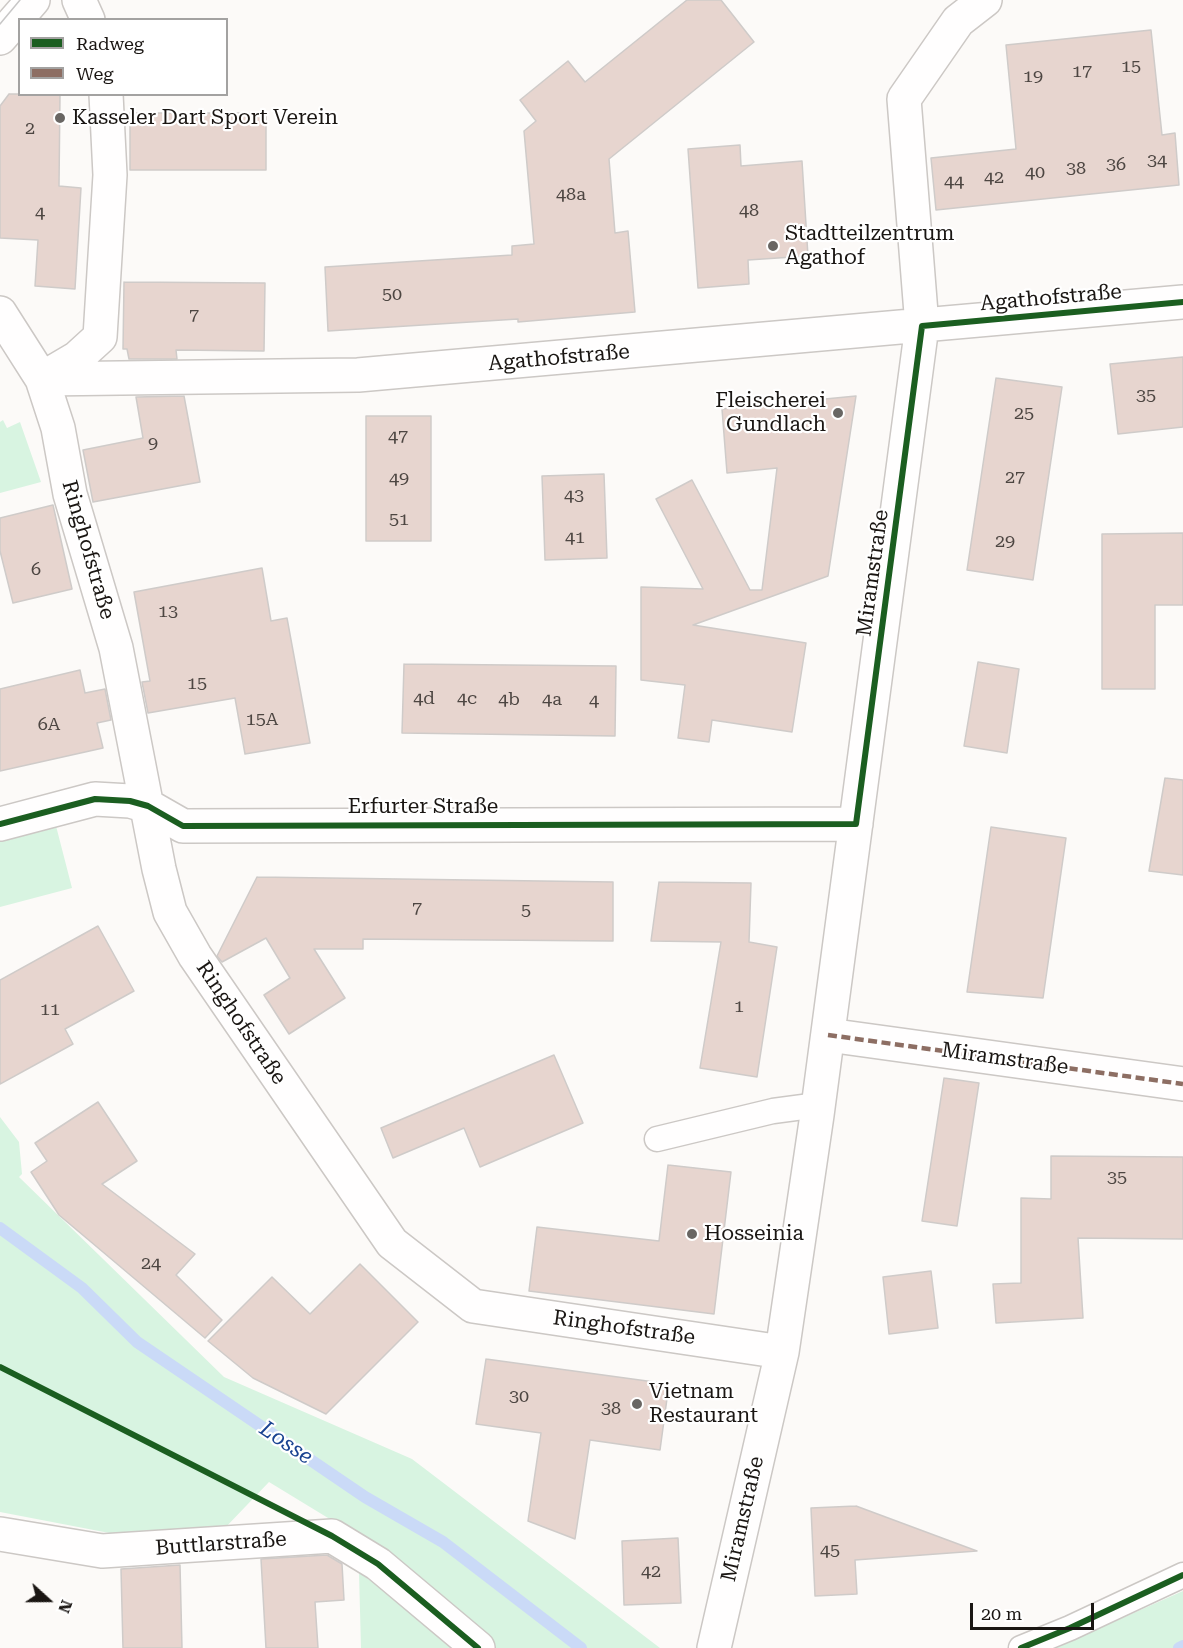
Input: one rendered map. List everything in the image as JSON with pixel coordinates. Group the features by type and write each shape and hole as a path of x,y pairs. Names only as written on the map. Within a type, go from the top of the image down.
{"street":[{"path":"0,38 33,0"},
{"path":"79,0 87,18"},
{"name":"Miramstraße","path":"714,1648 782,1352 828,1035 922,326 904,99 958,21 985,0"},
{"path":"42,379 77,358 100,337 110,175 106,96"},
{"name":"Agathofstraße","path":"42,379 358,375 1183,302"},
{"name":"Ringhofstraße","path":"0,313 42,379 58,428 70,494 116,648 139,803 170,912 195,956 392,1243 473,1306 782,1352"},
{"name":"Erfurter Straße","path":"0,824 95,799 139,803 183,826 856,824"},
{"name":"Miramstraße","path":"828,1035 1183,1084"},
{"name":"Buttlarstraße","path":"0,1534 102,1551 332,1536 378,1564 478,1648"}],"lane":[{"path":"657,1139 773,1111 818,1105"},
{"path":"1020,1648 1070,1628 1183,1575"}],"green space":[{"path":"3,420 7,428 20,422 41,482 0,493 0,422"},
{"path":"55,822 72,888 0,907 0,837"},
{"path":"0,1117 19,1142 22,1174 19,1177 224,1377 412,1459 660,1648 495,1648 333,1521 269,1482 223,1530 125,1536 0,1512"},
{"path":"359,1573 379,1586 455,1648 361,1648"},
{"path":"1183,1591 1183,1648 1055,1648"}],"building":[{"path":"687,0 721,0 754,42 609,159 615,233 628,231 635,312 518,322 518,319 328,331 325,267 512,255 512,246 534,244 524,131 536,121 520,100 568,61 585,82"},
{"path":"1151,30 1162,135 1175,133 1179,185 936,210 931,158 1016,149 1006,45"},
{"path":"9,94 60,96 59,186 81,188 75,289 35,286 38,240 0,238 0,106"},
{"path":"130,113 266,113 266,170 130,170"},
{"path":"740,145 741,166 802,161 808,256 748,260 749,284 698,288 688,149"},
{"path":"124,282 265,283 264,351 176,350 177,359 129,359 127,349 123,349"},
{"path":"1183,357 1183,427 1118,434 1110,364"},
{"path":"996,378 1062,387 1033,580 967,570"},
{"path":"184,396 200,482 93,502 83,450 143,438 136,397"},
{"path":"856,396 828,576 693,625 806,643 792,732 712,720 709,742 678,738 685,685 641,680 641,587 703,589 656,499 692,480 750,590 762,590 777,468 727,473 722,409"},
{"path":"366,416 431,416 431,541 366,541"},
{"path":"604,474 607,558 545,560 542,476"},
{"path":"53,505 72,589 13,603 0,551 0,518"},
{"path":"1183,533 1183,605 1155,605 1155,689 1102,689 1102,534"},
{"path":"262,568 271,621 287,618 310,743 245,754 235,698 148,713 142,682 150,681 134,592"},
{"path":"978,662 1019,669 1007,753 964,746"},
{"path":"404,664 616,666 615,736 402,733"},
{"path":"80,670 85,693 105,689 111,720 97,723 103,748 0,771 0,689"},
{"path":"1165,778 1183,780 1183,875 1149,871"},
{"path":"991,827 1066,838 1043,998 967,992"},
{"path":"257,877 613,882 613,941 363,939 363,949 314,949 345,998 289,1034 264,995 290,978 266,938 222,962 217,956"},
{"path":"659,882 751,883 749,942 777,947 757,1077 700,1068 721,942 651,941"},
{"path":"98,926 134,991 65,1029 73,1044 0,1084 0,980"},
{"path":"554,1055 583,1123 480,1167 464,1128 393,1158 381,1128"},
{"path":"944,1078 979,1083 957,1226 922,1221"},
{"path":"98,1102 137,1161 102,1184 195,1254 176,1275 222,1320 205,1338 59,1215 31,1172 47,1161 35,1143"},
{"path":"1051,1156 1183,1157 1183,1239 1078,1238 1083,1318 996,1323 993,1284 1021,1283 1021,1198 1051,1199"},
{"name":"Hosseinia","path":"668,1165 731,1172 714,1314 529,1291 537,1227 659,1241"},
{"path":"360,1264 418,1322 326,1414 253,1378 208,1341 272,1277 310,1314"},
{"path":"931,1271 938,1328 889,1334 883,1277"},
{"path":"486,1359 669,1384 660,1450 590,1440 575,1539 528,1521 541,1433 476,1424"},
{"path":"856,1506 977,1551 855,1560 857,1594 815,1596 811,1508"},
{"path":"678,1538 681,1603 624,1605 622,1541"},
{"path":"327,1555 342,1564 344,1600 315,1602 318,1648 266,1648 261,1559"},
{"path":"180,1565 182,1648 123,1648 121,1569"}],"waterway":[{"name":"Losse","path":"0,1228 82,1288 137,1342 365,1497 443,1542 581,1648"},
{"name":"Losse","path":"1179,1648 1183,1646"}],"tram line":[{"path":"0,24 20,0"}],"marked path":[{"path":"828,1035 1183,1084"}],"cycle path":[{"path":"0,824 95,799 130,801 148,806 183,826 856,824 922,326 1183,302"},
{"path":"0,1367 332,1536 378,1564 478,1648"},
{"path":"1021,1648 1070,1628 1183,1575"}],"place":[{"name":"Kasseler Dart Sport Verein","path":"60,118"},
{"name":"Stadtteilzentrum Agathof","path":"773,246"},
{"name":"Fleischerei Gundlach","path":"838,413"},
{"name":"Hosseinia","path":"692,1234"},
{"name":"Vietnam Restaurant","path":"637,1404"}]}
